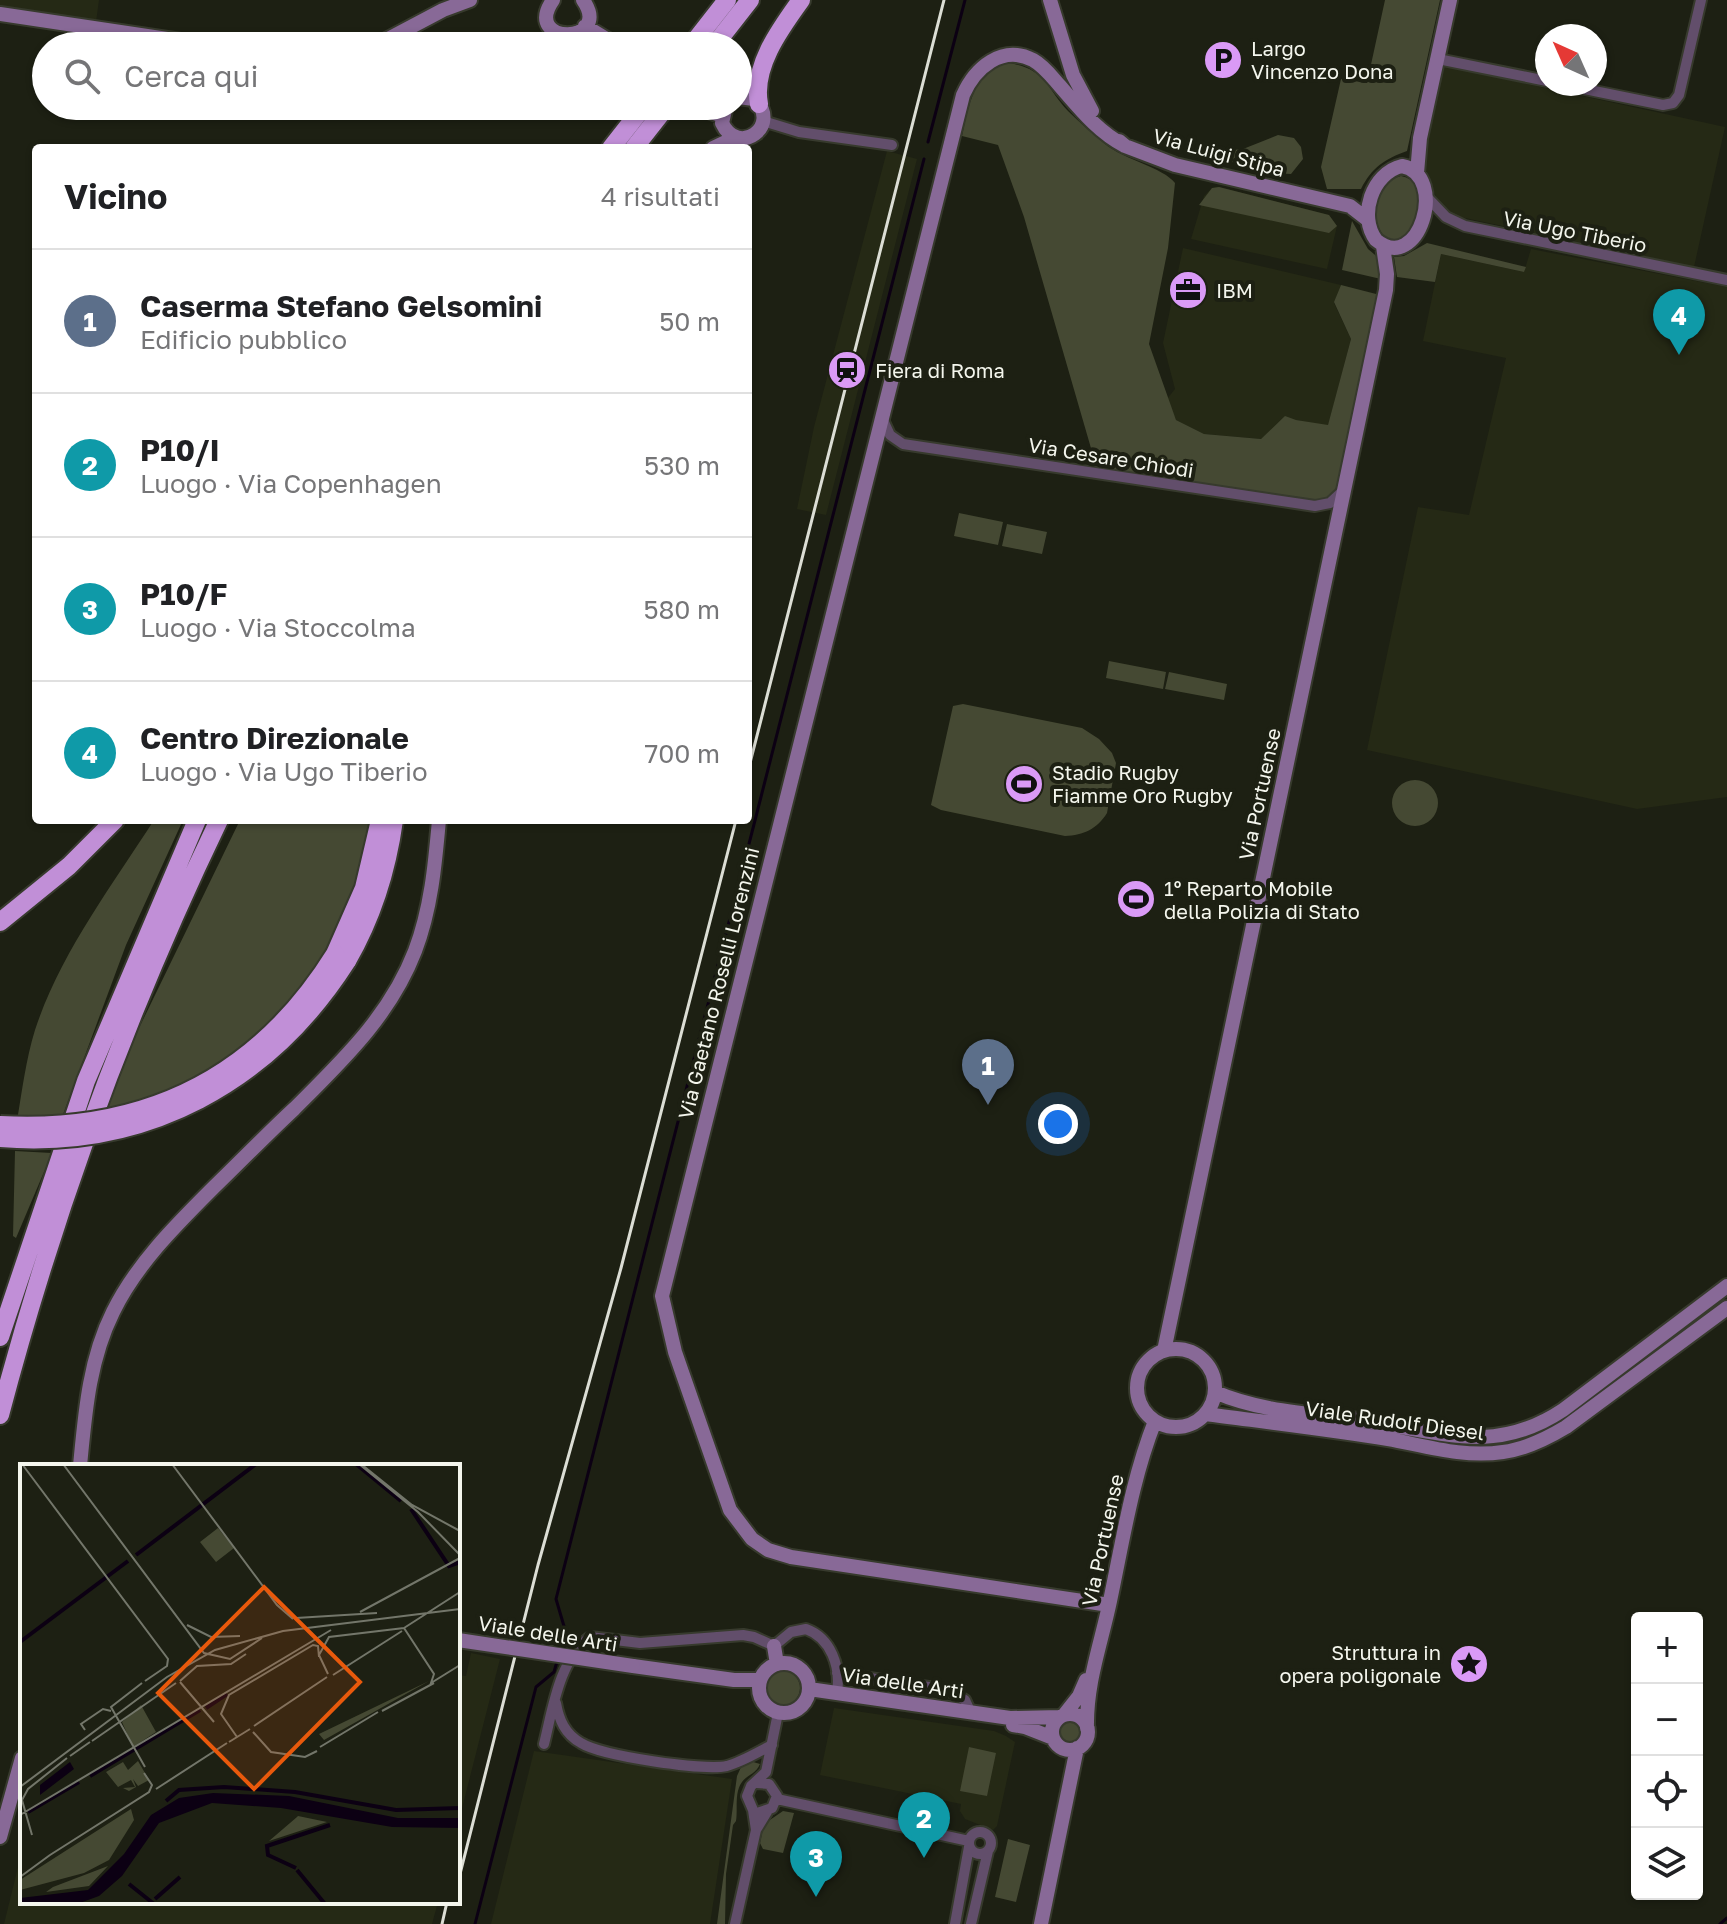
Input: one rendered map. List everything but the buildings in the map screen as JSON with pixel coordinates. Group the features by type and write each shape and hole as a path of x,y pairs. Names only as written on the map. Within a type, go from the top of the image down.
{"highway":[{"path":"702,32 727,0"},
{"path":"725,32 750,0"},
{"path":"761,113 757,89 761,69 801,0"},
{"path":"614,144 633,120"},
{"path":"637,144 656,120"},
{"path":"0,922 60,875 111,824"},
{"path":"0,1337 86,1081 195,824"},
{"path":"0,1415 43,1265 94,1110 217,824"},
{"path":"208,842 227,824"},
{"path":"0,1138 54,1139 139,1125 196,1102 232,1082 280,1044 322,998 341,957 364,888 379,824"},
{"path":"0,1125 49,1126 100,1121 155,1106 229,1068 281,1025 364,929 378,893 393,824"}],"street":[{"path":"401,32 470,0"},
{"path":"579,32 585,26 588,12 583,0"},
{"name":"Via Luigi Stipa","path":"1050,0 1079,91 1099,121 1125,146 1175,165 1350,206 1368,220"},
{"path":"1417,173 1420,138 1450,0"},
{"path":"1607,94 1671,104 1680,93 1701,0"},
{"path":"547,1 548,22 556,32"},
{"path":"0,14 120,32"},
{"path":"585,26 595,32"},
{"name":"Via Gaetano Roselli Lorenzini","path":"1109,1605 791,1557 764,1547 742,1528 726,1502 663,1309 664,1281 960,103 970,80 987,62 1003,57 1023,57 1050,74 1099,129 1125,146"},
{"path":"1438,59 1535,79"},
{"path":"752,103 761,113 799,132 892,145"},
{"path":"721,144 756,133 761,113"},
{"path":"724,120 725,129 736,137"},
{"path":"1402,166 1417,173 1424,184 1426,196 1414,240 1402,247 1383,246 1372,234 1368,220 1374,190 1381,176 1402,166"},
{"name":"Via Ugo Tiberio","path":"1426,196 1441,213 1465,226 1727,280"},
{"name":"Via Portuense","path":"1164,1351 1233,1007 1346,489 1386,290 1383,246"},
{"name":"Via Cesare Chiodi","path":"882,414 890,435 906,445 1311,505 1330,503 1346,489"},
{"path":"80,1464 88,1393 98,1348 111,1316 134,1277 175,1226 357,1046 394,996 414,954 426,914 438,824"},
{"name":"Viale Rudolf Diesel","path":"1215,1392 1244,1403 1427,1432 1482,1437 1512,1433 1539,1424 1563,1410 1727,1286"},
{"name":"Viale Rudolf Diesel","path":"1205,1414 1389,1440 1444,1451 1477,1454 1511,1451 1540,1441 1566,1427 1725,1310"},
{"path":"1164,1351 1189,1351 1209,1367 1215,1392 1205,1414 1187,1426 1165,1425 1155,1421 1140,1402 1137,1390 1144,1366 1153,1357 1164,1351"},
{"name":"Via Portuense","path":"1087,1728 1092,1669 1109,1605 1134,1482 1155,1421"},
{"path":"774,1646 794,1631 809,1630 828,1645 837,1673 837,1692"},
{"path":"544,1744 555,1697 576,1647 590,1637 640,1643 743,1635 774,1646"},
{"name":"Viale delle Arti","path":"460,1640 734,1680 760,1680"},
{"path":"774,1646 777,1664"},
{"path":"785,1663 805,1675 809,1689 804,1703 793,1712 778,1713 764,1704 760,1697 760,1680 767,1670 777,1664 785,1663"},
{"name":"Via Portuense","path":"1062,1716 1079,1696 1092,1669"},
{"path":"837,1673 952,1691 965,1700 971,1713"},
{"name":"Via delle Arti","path":"809,1689 990,1716"},
{"path":"555,1697 559,1721 581,1743 603,1752 726,1770 772,1745"},
{"path":"757,1783 768,1764 778,1713"},
{"path":"990,1716 1017,1719 1078,1716 1087,1728 1086,1738 1077,1748 1041,1924"},
{"path":"990,1716 1070,1750 1077,1748"},
{"path":"1062,1716 1053,1727 1065,1769 1065,1807"},
{"path":"768,1764 777,1799"},
{"path":"0,1837 20,1765"},
{"path":"756,1830 747,1796 751,1786 757,1783 763,1782 772,1787"},
{"path":"735,1924 756,1830 777,1799"},
{"path":"777,1799 969,1844 976,1853 988,1851"},
{"path":"753,1810 767,1812"},
{"path":"955,1924 969,1844 975,1833 983,1833 990,1841 971,1924"}],"shaded area":[{"path":"0,0 99,0 96,22 0,8"},
{"path":"1385,0 1440,0 1407,151 1380,165 1361,189 1327,189 1321,167 1341,79 1367,83"},
{"path":"1008,63 1037,74 1068,111 1105,144 1162,173 1175,183 1168,248 1149,344 1176,420 1204,434 1261,439 1285,416 1328,425 1351,339 1334,302 1341,285 1380,295 1338,487 1328,497 1318,500 1106,469 1095,462 1024,217 998,145 962,136 974,91 987,74"},
{"path":"1444,66 1535,86 1535,96 1582,96 1725,127 1694,267 1460,217 1447,212 1436,197 1422,163"},
{"path":"1278,135 1294,138 1301,147 1303,159 1291,174 1273,173 1213,157 1215,152 1243,149"},
{"path":"887,151 917,159 826,515 797,509 814,427"},
{"path":"1401,176 1414,183 1419,194 1419,208 1407,234 1397,240 1388,239 1379,228 1377,205 1388,183"},
{"path":"1219,187 1329,215 1337,226 1327,269 1191,239 1204,196 1212,188"},
{"path":"1219,187 1329,215 1337,226 1329,233 1199,205 1212,188"},
{"path":"1352,221 1368,249 1381,260 1381,279 1342,270"},
{"path":"1427,243 1526,267 1524,272 1441,254 1435,282 1397,277 1394,257 1404,256"},
{"name":"IBM","path":"1183,248 1341,285 1334,303 1351,339 1328,426 1296,420 1261,439 1204,434 1176,420 1167,399 1175,389 1163,343"},
{"path":"1531,249 1727,287 1727,797 1637,809 1367,750 1418,507 1469,515 1506,358 1423,341 1441,254 1524,272"},
{"path":"959,513 1003,522 998,545 954,536"},
{"path":"1007,524 1047,532 1042,554 1002,546"},
{"path":"1109,661 1166,672 1163,689 1106,678"},
{"path":"1169,672 1227,684 1224,700 1165,689"},
{"name":"Stadio Rugby Fiamme Oro Rugby","path":"963,704 1082,728 1099,739 1112,753 1116,763 1107,813 1103,819 1089,830 1065,836 941,810 931,805 953,706"},
{"path":"1415,780 1431,787 1438,803 1431,819 1415,826 1399,819 1392,803 1399,787"},
{"path":"151,824 181,824 126,945 61,1120 17,1121 35,1030 58,975"},
{"path":"238,824 373,824 350,912 304,992 234,1060 166,1097 107,1109 139,1028"},
{"path":"15,1151 52,1153 16,1238 13,1236"},
{"path":"471,1653 500,1659 460,1816 460,1675 466,1676"},
{"path":"783,1671 795,1676 800,1688 795,1700 783,1705 771,1700 766,1688 771,1676"},
{"path":"834,1708 994,1731 1015,1742 997,1826 993,1830 965,1819 960,1811 961,1804 820,1775"},
{"path":"1070,1719 1079,1723 1083,1732 1079,1741 1070,1745 1061,1741 1057,1732 1061,1723"},
{"path":"969,1747 996,1753 987,1796 960,1791"},
{"path":"534,1751 732,1779 710,1924 491,1924"},
{"path":"750,1761 760,1764 742,1782 738,1791 726,1874 725,1924 717,1924 737,1776 742,1765"},
{"path":"783,1811 794,1813 783,1853 763,1849 760,1843 764,1824"},
{"path":"1008,1839 1030,1845 1016,1902 995,1897"},
{"path":"20,1859 20,1904 437,1904 432,1924 4,1924"}],"waterway":[{"path":"928,142 965,0"},
{"path":"560,1651 566,1633 556,1599 924,159"},
{"path":"475,1924 536,1687 554,1672 558,1658"},
{"path":"1720,1924 1727,1918"}],"railway":[{"path":"752,755 944,0"},
{"path":"460,1874 538,1565 621,1268 735,824"},
{"path":"442,1924 447,1904"}],"place":[{"name":"Largo Vincenzo Dona","path":"1223,60"},
{"name":"IBM","path":"1188,290"},
{"name":"Centro Direzionale","path":"1679,355"},
{"name":"Fiera di Roma","path":"847,370"},
{"name":"Stadio Rugby Fiamme Oro Rugby","path":"1024,784"},
{"name":"1º Reparto Mobile della Polizia di Stato","path":"1136,899"},
{"name":"Caserma Stefano Gelsomini","path":"988,1105"},
{"name":"Struttura in opera poligonale","path":"1469,1664"},
{"name":"P10/I","path":"924,1858"},
{"name":"P10/F","path":"816,1897"}]}
